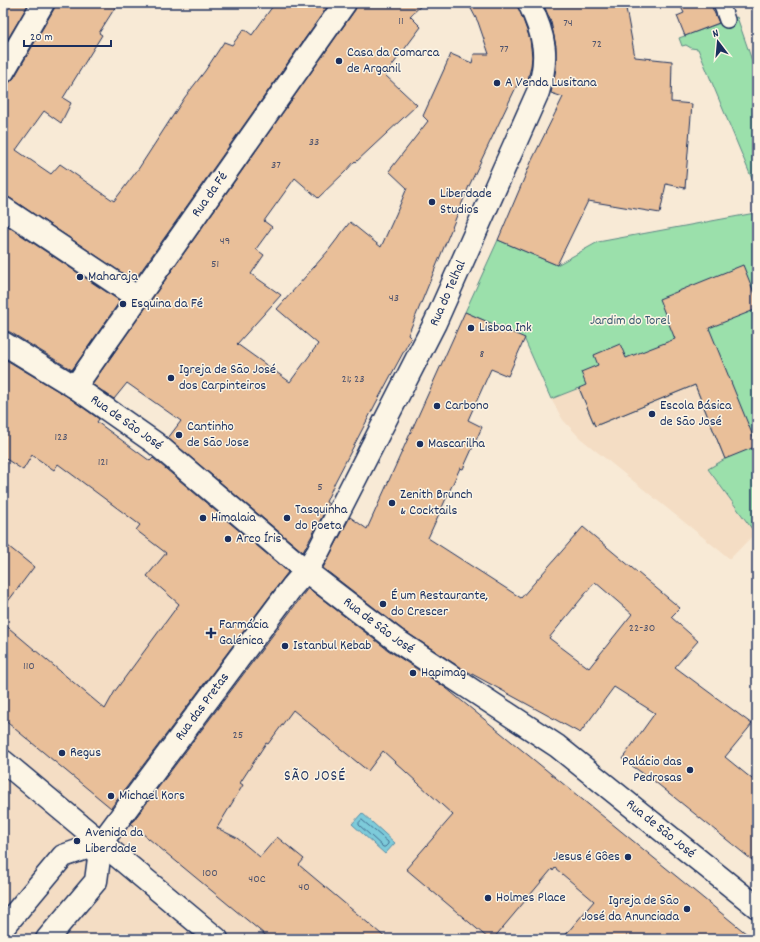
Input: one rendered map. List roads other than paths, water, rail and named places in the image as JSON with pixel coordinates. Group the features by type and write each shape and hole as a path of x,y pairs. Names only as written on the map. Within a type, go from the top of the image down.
{"street":[{"path":"3,72 43,3"},
{"name":"Rua da Fé","path":"75,387 345,3"},
{"name":"Rua do Telhal","path":"306,571 318,552 435,323 538,92 542,78 544,50 539,23 530,3"},
{"path":"3,208 138,298"},
{"name":"Rua de São José","path":"3,342 75,387 156,443 306,571 396,640 557,746 757,907"},
{"name":"Rua das Pretas","path":"101,843 292,587 306,571"},
{"path":"3,761 217,939"},
{"path":"3,928 63,856 101,843"},
{"path":"47,939 96,881 101,843"}],"lane":[{"path":"721,3 727,20"}],"water":[{"path":"362,813 395,843 385,854 352,824"}],"place":[{"name":"Casa da Comarca de Arganil","path":"339,61"},
{"name":"A Venda Lusitana","path":"497,83"},
{"name":"Liberdade Studios","path":"432,202"},
{"name":"Maharaja","path":"80,277"},
{"name":"Esquina da Fé","path":"123,304"},
{"name":"Lisboa Ink","path":"471,328"},
{"name":"Igreja de São José dos Carpinteiros","path":"171,378"},
{"name":"Carbono","path":"437,406"},
{"name":"Escola Básica de São José","path":"652,414"},
{"name":"Cantinho de São Jose","path":"179,435"},
{"name":"Mascarilha","path":"420,444"},
{"name":"Zenith Brunch & Cocktails","path":"392,503"},
{"name":"Himalaia","path":"203,518"},
{"name":"Tasquinha do Poeta","path":"287,518"},
{"name":"Arco Íris","path":"228,539"},
{"name":"É um Restaurante, do Crescer","path":"383,604"},
{"name":"Farmácia Galénica","path":"211,633"},
{"name":"Istanbul Kebab","path":"285,646"},
{"name":"Hapimag","path":"413,673"},
{"name":"Regus","path":"62,753"},
{"name":"Palácio das Pedrosas","path":"690,770"},
{"name":"Michael Kors","path":"111,796"},
{"name":"Avenida da Liberdade","path":"77,841"},
{"name":"Jesus é Gôes","path":"628,857"},
{"name":"Holmes Place","path":"488,898"},
{"name":"Igreja de São José da Anunciada","path":"687,909"}],"district":[{"name":"SÃO JOSÉ","path":"315,777"}],"park label":[{"name":"Jardim do Torel","path":"630,321"}]}
